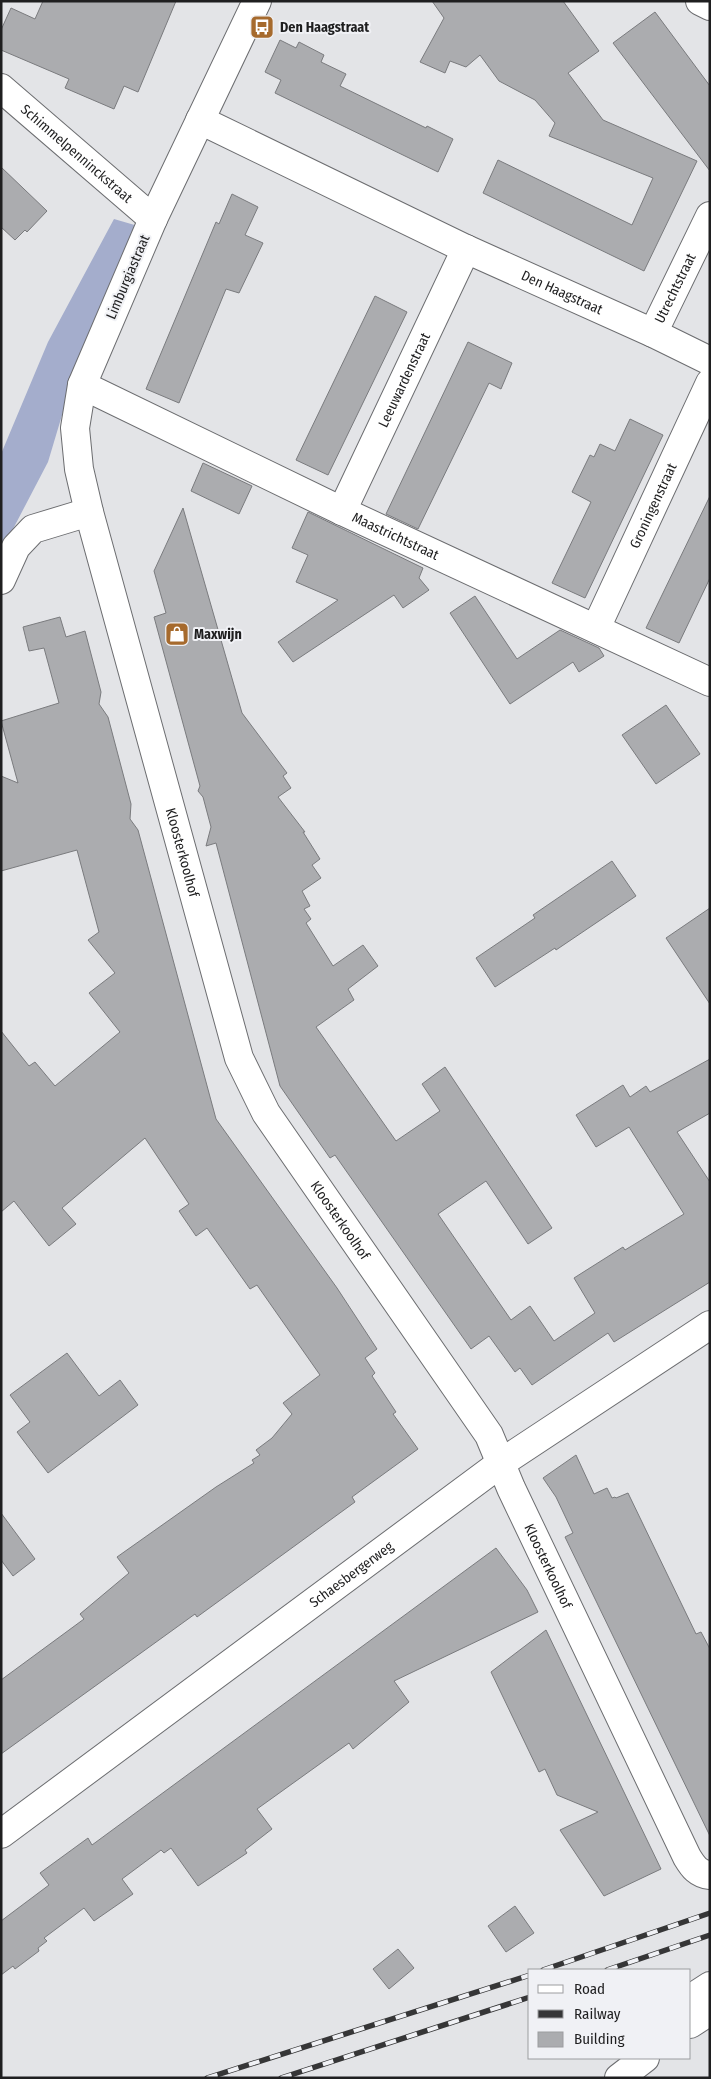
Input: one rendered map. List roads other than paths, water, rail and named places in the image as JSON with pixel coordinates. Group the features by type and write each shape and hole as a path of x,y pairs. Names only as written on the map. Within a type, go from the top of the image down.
{"street":[{"name":"Limburgiastraat","path":"89,512 78,469 75,428 82,386 153,219 257,1"},
{"path":"700,1 710,6"},
{"name":"Schimmelpenninckstraat","path":"1,88 153,219"},
{"name":"Den Haagstraat","path":"200,120 466,249 653,333 710,361"},
{"name":"Utrechtstraat","path":"653,333 710,216"},
{"name":"Leeuwardenstraat","path":"342,511 466,249"},
{"name":"Groningenstraat","path":"596,628 710,383"},
{"name":"Maastrichtstraat","path":"82,386 342,511 710,682"},
{"path":"1,580 16,546 33,529 89,512"},
{"name":"Kloosterkoolhof","path":"89,512 239,1058 266,1113 489,1435 515,1497 687,1857 694,1868 702,1874 710,1875"},
{"name":"Schaesbergerweg","path":"1,1834 501,1463 710,1325"},
{"path":"691,1998 710,1986"},
{"path":"691,2023 710,2010"},
{"path":"618,2078 632,2059"},
{"path":"618,2078 643,2059"}],"railway":[{"path":"546,1969 710,1913"},
{"path":"610,1969 710,1935"},
{"path":"207,2078 528,1976"},
{"path":"281,2078 528,1998"}],"place":[{"name":"Den Haagstraat","path":"262,27"},
{"name":"Maxwijn","path":"177,634"}]}
